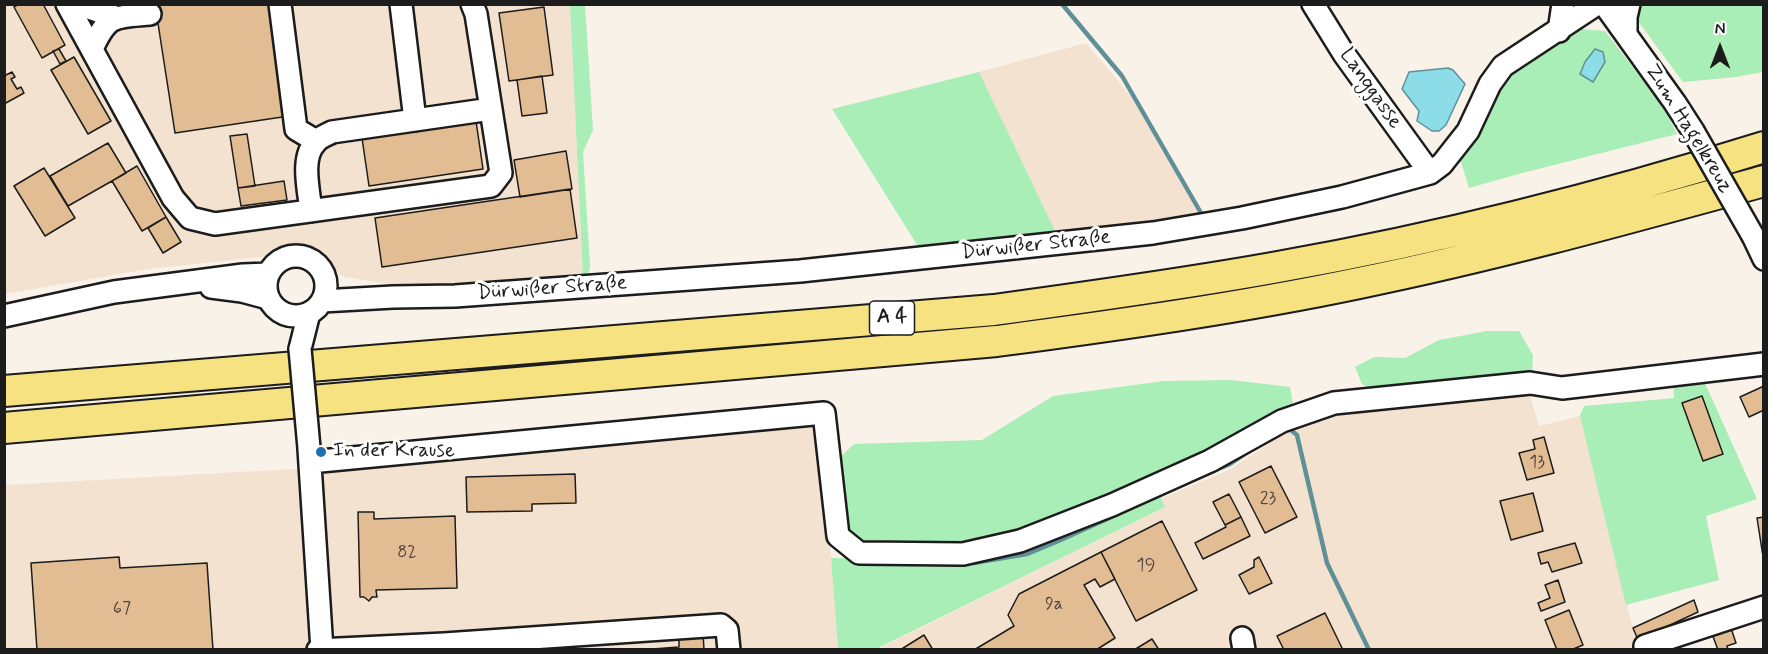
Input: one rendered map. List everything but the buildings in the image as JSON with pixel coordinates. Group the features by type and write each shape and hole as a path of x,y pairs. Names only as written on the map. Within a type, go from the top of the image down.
{"highway":[{"name":"A 4","path":"4,391 994,310 1098,296 1280,267 1437,234 1550,207 1764,147"},
{"name":"A 4","path":"4,428 997,341 1101,327 1285,297 1444,264 1534,244 1764,181"}],"street":[{"path":"67,4 173,198 190,218 215,224 491,186 501,173 476,14 472,4"},
{"path":"78,4 115,17 150,14"},
{"path":"280,4 296,129 316,141"},
{"path":"401,4 415,120"},
{"name":"Langgasse","path":"1313,4 1344,54 1430,173"},
{"path":"1559,31 1563,4"},
{"name":"Dürwißer Straße","path":"307,311 393,297 454,296 800,271 1153,233 1242,218 1342,197 1430,173 1442,164 1468,131 1490,84 1503,66 1597,4"},
{"name":"Zum Hagelkreuz","path":"1604,4 1693,131 1764,259"},
{"path":"1626,34 1629,4"},
{"path":"92,49 102,27 115,17"},
{"path":"311,211 307,168 310,150 316,141 332,132 491,110"},
{"path":"307,311 274,306 268,298 266,282 268,274 275,264 287,257 300,256 312,260 321,269 307,311 300,349 309,455 320,649 444,644 721,625 727,630 729,650"},
{"path":"4,316 114,292 243,275 268,274"},
{"path":"180,284 242,291 268,298"},
{"path":"309,455 824,413 838,536 859,553 963,554 1020,541 1112,505 1210,461 1282,421 1334,403 1530,383 1562,388 1764,364"},
{"path":"1645,646 1764,607"}],"shaded area":[{"path":"5,5 570,5 583,277 455,285 395,285 341,276 319,250 302,245 285,247 270,256 148,269 5,294"},
{"path":"1086,43 1131,96 1201,217 1057,235 979,72"},
{"path":"1528,389 1539,426 1580,416 1638,649 876,650 1165,507 1160,499 1231,469 1276,439 1335,409"},
{"path":"809,421 822,442 838,649 5,650 5,485 369,465"}],"green space":[{"path":"570,5 585,5 593,130 583,152 590,266 589,272 583,277"},
{"path":"1626,5 1763,5 1763,72 1683,82"},
{"path":"1581,29 1605,31 1664,108 1677,134 1469,188 1460,159 1478,135 1499,87 1510,71"},
{"path":"979,72 1057,235 919,248 832,109"},
{"path":"1487,331 1519,331 1533,355 1532,379 1378,393 1362,384 1355,367 1374,357 1405,358 1439,340"},
{"path":"1231,380 1290,387 1294,410 1109,502 960,549 862,546 844,526 835,462 854,444 982,440 1053,396 1164,381"},
{"path":"1705,383 1757,499 1706,516 1719,580 1626,605 1580,416 1584,406 1674,398 1673,385"},
{"path":"1157,490 1165,507 876,649 838,649 831,558 963,558"}],"water":[{"path":"1595,49 1603,52 1605,62 1593,82 1580,74 1585,62"},
{"path":"1448,68 1453,70 1465,84 1446,125 1439,131 1432,131 1417,121 1419,111 1402,89 1409,72"}],"waterway":[{"path":"1062,4 1122,76 1201,213"},
{"path":"1287,427 1297,435 1327,563 1369,650"},
{"path":"1185,483 1230,464 1252,449"},
{"path":"973,563 1027,554 1118,514"}],"place":[{"name":"In der Krause","path":"321,452"}]}
